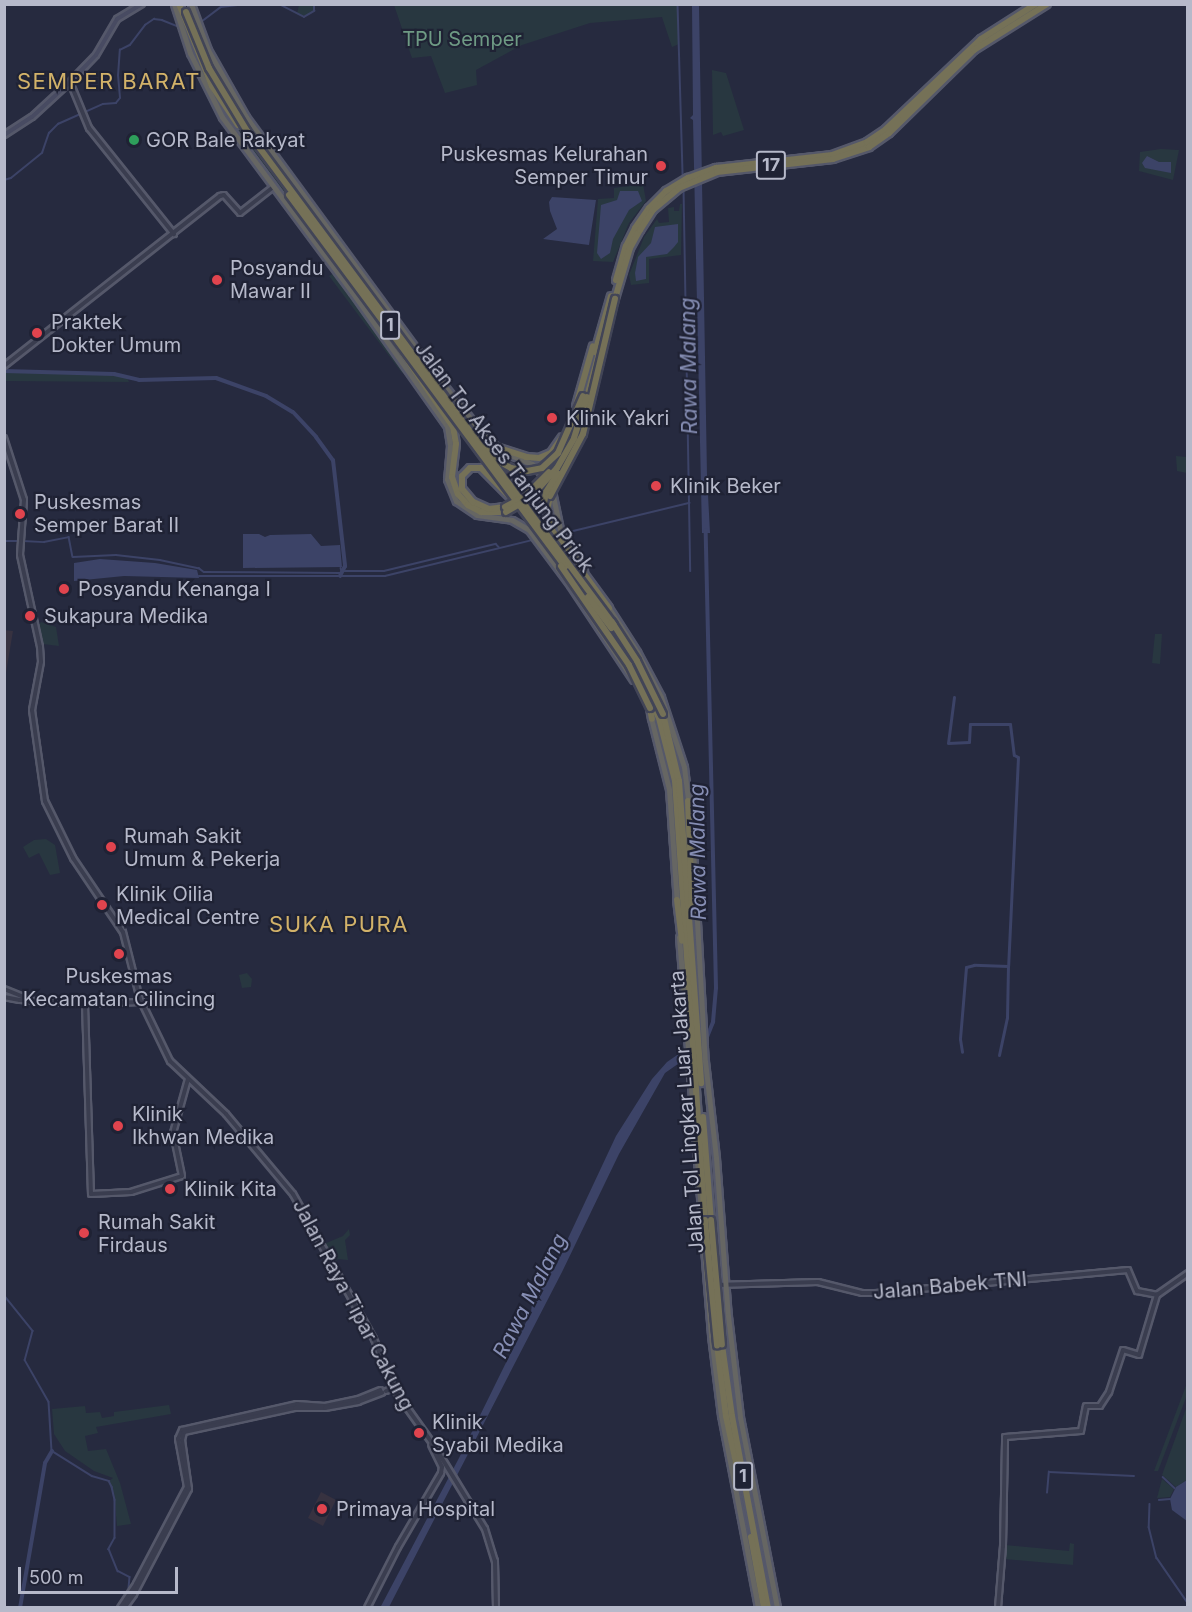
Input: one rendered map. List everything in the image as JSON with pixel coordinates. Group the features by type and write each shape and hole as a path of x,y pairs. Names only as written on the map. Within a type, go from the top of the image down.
{"highway":[{"path":"174,4 182,31 222,117 272,188 352,292 447,426 450,443 447,479 456,501 472,513 512,520 529,530 631,676 652,719"},
{"name":"Jalan Tol Akses Tanjung Priok","path":"179,4 194,47 223,104 531,522 615,626"},
{"name":"Jalan Tol Akses Tanjung Priok","path":"185,4 208,68 236,115 615,626"},
{"path":"191,4 198,26 236,103 364,281 463,410 496,447 532,465 547,479 554,495 562,537 610,610 615,626"},
{"name":"17","path":"528,496 549,478 569,448 630,236 649,208 666,191 688,178 716,168 832,155 867,142 886,129 981,39 1036,4"},
{"name":"17","path":"613,298 630,248 640,230 653,210 679,188 717,172 832,159 869,147 889,133 974,50 1047,4"},
{"path":"352,292 363,290 364,281"},
{"path":"361,305 362,297 369,293 374,294"},
{"path":"496,447 526,457 539,458 556,448 571,420 613,298"},
{"path":"610,610 551,529 547,516 549,500 583,434 613,298"},
{"path":"388,330 452,424 456,441 453,480 462,499 476,510 493,514 513,509 528,496"},
{"path":"443,396 498,460 511,468 527,471 542,468 556,457 585,397"},
{"path":"585,397 577,439 546,492 543,512 551,534 591,587 661,697 684,766 696,885 701,1008 692,1112 707,1286 719,1404 758,1608"},
{"path":"528,496 518,501 514,503 511,505 505,507 486,508 466,496 461,479 470,468 483,470 500,485 508,494 515,503 531,522"},
{"path":"545,540 629,665 650,708 669,789 686,1009 716,1158 724,1272 740,1417 777,1608"},
{"path":"595,622 606,620 610,610"},
{"path":"604,636 615,626"},
{"name":"Jalan Tol Lingkar Luar Jakarta","path":"615,626 646,679 663,714 679,781 691,925 708,1220 726,1416 766,1608"},
{"name":"Jalan Tol Lingkar Luar Jakarta","path":"615,626 659,717 671,759 682,864 687,968 698,1063"},
{"path":"688,801 693,894 691,925"},
{"path":"678,902 687,968"},
{"path":"706,1273 709,1280 715,1281 721,1279 724,1272"}],"main road":[{"path":"4,135 32,117 70,82 96,55 117,19 142,4"}],"street":[{"path":"70,82 89,128 174,234"},
{"path":"4,366 220,196 224,195 240,213 272,188"},
{"name":"Jalan Raya Tipar Cakung","path":"4,438 24,499 21,542 41,657 32,710 44,796 73,858 123,932 141,1002 170,1061 226,1114 298,1202 374,1339 393,1386 444,1462 490,1539 495,1561 496,1608"},
{"path":"4,990 30,1000"},
{"path":"4,996 85,1004 141,1002"},
{"path":"85,1004 91,1194 131,1192 182,1176 173,1133 189,1079"},
{"name":"Jalan Babek TNI","path":"707,1286 818,1282 868,1293 1131,1271 1137,1291 1157,1294"},
{"path":"999,1608 1003,1546 1002,1481 1006,1436 1082,1430 1086,1406 1101,1405 1111,1387 1123,1350 1139,1355 1157,1294 1188,1273"},
{"path":"122,1608 132,1594 187,1487 178,1436 187,1427 297,1404 325,1406 370,1395 393,1386"},
{"path":"367,1608 398,1547 441,1473 442,1467 430,1442"}],"shaded area":[{"path":"4,630 13,631 5,679 4,679"},
{"name":"Primaya Hospital","path":"321,1492 336,1500 323,1526 308,1518"}],"green space":[{"path":"299,5 314,5 314,12 306,16 297,14"},
{"name":"TPU Semper","path":"394,5 678,5 679,44 672,47 662,17 590,23 522,45 476,70 477,85 445,93 431,56 412,58"},
{"path":"198,25 236,103 364,281 363,289 232,109 193,28"},
{"path":"191,38 223,104 360,292 353,292 409,370 402,373 329,276 336,272 225,122 185,40"},
{"path":"712,70 726,73 744,130 723,136 721,132 713,135"},
{"path":"1161,149 1179,150 1173,180 1139,171 1140,152"},
{"path":"643,184 646,201 629,223 613,262 593,261 598,199 614,198 614,188"},
{"path":"680,204 682,204 681,255 649,259 649,283 631,285 629,275 644,237 657,219 659,223 669,222 668,208 674,207 674,211 679,211"},
{"path":"5,371 110,372 127,378 129,382 5,381"},
{"path":"1176,456 1187,457 1187,473 1177,471"},
{"path":"41,622 56,627 59,646 43,644 39,625"},
{"path":"1155,634 1162,634 1160,664 1152,663"},
{"path":"46,839 55,845 60,873 50,875 39,853 29,858 23,847 34,840"},
{"path":"247,973 252,979 251,987 242,988 239,975"},
{"path":"349,1229 350,1235 345,1240 348,1260 338,1259 335,1263 324,1244 343,1236"},
{"path":"1187,1383 1187,1395 1158,1471 1154,1471"},
{"path":"169,1405 171,1414 96,1427 98,1433 85,1436 88,1451 106,1449 120,1483 131,1524 117,1526 114,1493 108,1482 113,1478 94,1471 65,1451 54,1434 52,1409 85,1406 86,1413 100,1412 102,1418 114,1416 114,1412"},
{"path":"1187,1406 1187,1480 1176,1487 1162,1475"},
{"path":"1162,1479 1174,1489 1170,1497 1157,1498"},
{"path":"1070,1543 1074,1544 1073,1565 1004,1559 1005,1545 1069,1551"}],"water":[{"path":"692,5 699,5 710,533 702,533 693,120 690,118 693,115"},
{"path":"1147,156 1159,162 1171,162 1171,173 1145,168 1142,163"},
{"path":"620,191 638,191 642,201 629,210 613,239 610,253 601,259 597,253 601,205 617,200"},
{"path":"552,197 596,200 589,245 543,239 557,229 550,211 549,202"},
{"path":"678,224 678,242 667,254 646,257 646,279 636,281 638,257 651,243 655,227"},
{"path":"243,534 259,534 265,537 311,534 321,546 340,545 342,567 243,568"},
{"path":"100,559 155,563 197,570 199,578 124,576 74,581 74,563"},
{"path":"683,1051 685,1059 665,1073 619,1154 562,1272 389,1607 380,1608 459,1458 531,1312 532,1303 556,1264 616,1136 652,1079 667,1062"},
{"path":"1187,1480 1187,1521 1172,1510 1170,1499 1176,1487"}],"waterway":[{"path":"201,22 221,7 246,4"},
{"path":"251,4 261,4"},
{"path":"279,4 304,17 314,11 314,4"},
{"path":"678,4 683,177"},
{"path":"4,180 11,178 42,153 49,133 58,124 103,104 116,103 120,98 118,76 120,50 130,45 145,25 154,19 177,26"},
{"path":"684,188 691,571"},
{"path":"4,371 114,374 139,380 216,378 266,396 293,412 333,460 345,566 340,576"},
{"path":"565,533 689,503"},
{"name":"Rawa Malang","path":"697,1047 705,1042 713,1022 716,988 706,530"},
{"path":"23,541 44,542 69,537 73,557 116,555 160,560 199,568 204,572 340,573"},
{"path":"199,576 385,576 533,540"},
{"path":"4,541 19,541"},
{"path":"344,571 384,571 496,544 499,547"},
{"path":"341,568 342,572"},
{"path":"954,697 948,743 969,742 970,724 1010,724 1014,755 1018,757 1008,966 974,965 966,967 960,1039 962,1052"},
{"path":"999,1055 1007,1018 1008,966"},
{"path":"4,1295 33,1331 25,1360 49,1402 52,1451 92,1476 109,1481 112,1487 115,1500 115,1538 109,1549 118,1571 130,1577 129,1588"},
{"path":"20,1608 45,1463 52,1451"},
{"path":"1047,1493 1049,1472 1134,1476"},
{"path":"1163,1477 1175,1488"},
{"path":"1159,1500 1170,1499"},
{"path":"1150,1504 1149,1527 1157,1558 1188,1603"},
{"path":"129,1608 130,1604"}],"place":[{"name":"GOR Bale Rakyat","path":"134,140"},
{"name":"Puskesmas Kelurahan Semper Timur","path":"661,166"},
{"name":"Posyandu Mawar II","path":"217,280"},
{"name":"Praktek Dokter Umum","path":"37,333"},
{"name":"Klinik Yakri","path":"552,418"},
{"name":"Klinik Beker","path":"656,486"},
{"name":"Puskesmas Semper Barat II","path":"20,514"},
{"name":"Posyandu Kenanga I","path":"64,589"},
{"name":"Sukapura Medika","path":"30,616"},
{"name":"Rumah Sakit Umum & Pekerja","path":"111,847"},
{"name":"Klinik Oilia Medical Centre","path":"102,905"},
{"name":"Puskesmas Kecamatan Cilincing","path":"119,954"},
{"name":"Klinik Ikhwan Medika","path":"118,1126"},
{"name":"Klinik Kita","path":"170,1189"},
{"name":"Rumah Sakit Firdaus","path":"84,1233"},
{"name":"Klinik Syabil Medika","path":"419,1433"},
{"name":"Primaya Hospital","path":"322,1509"}],"district":[{"name":"SEMPER BARAT","path":"109,82"},
{"name":"SUKA PURA","path":"339,925"}]}
